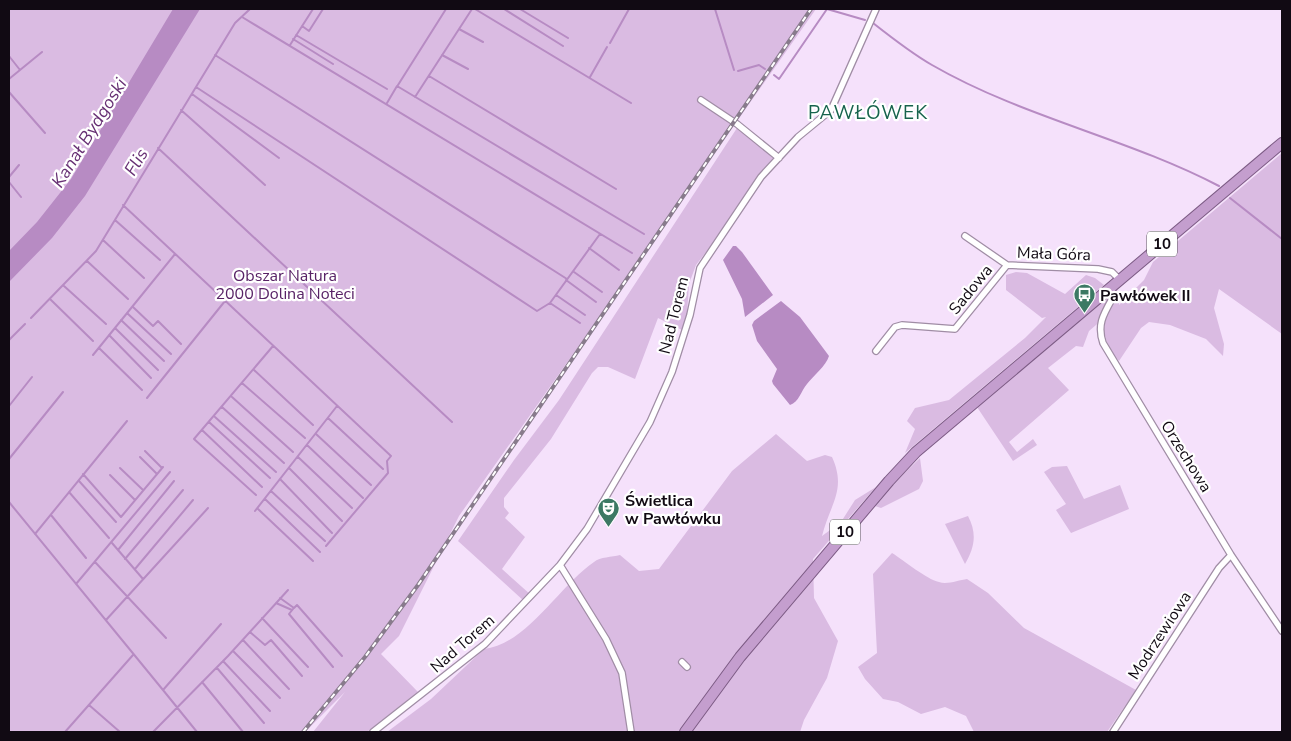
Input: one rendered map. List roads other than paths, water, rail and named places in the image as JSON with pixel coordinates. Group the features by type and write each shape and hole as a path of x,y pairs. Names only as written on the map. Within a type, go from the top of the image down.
{"highway":[{"name":"10","path":"685,732 740,656 916,452 1282,143"}],"street":[{"name":"Nad Torem","path":"373,732 471,657 560,565 587,528 650,422 672,372 690,315 700,268 756,184 798,137 831,110 876,9"},
{"path":"700,100 737,124 779,158"},
{"name":"Mała Góra","path":"964,236 1007,265 1098,269 1112,272 1120,279"},
{"name":"Sadowa","path":"876,351 895,327 954,330 1007,265"},
{"name":"Orzechowa","path":"1109,289 1112,299 1100,321 1099,332 1103,343 1231,555 1282,631"},
{"name":"Modrzewiowa","path":"1112,732 1219,568 1231,555"},
{"path":"560,565 606,639 622,673 631,732"},
{"path":"682,662 687,667"}],"waterway":[{"name":"Flis","path":"31,318 96,251 235,23 250,9"},
{"path":"290,45 313,9"},
{"path":"302,26 309,31 323,9"},
{"path":"398,85 446,9"},
{"path":"415,97 472,9"},
{"path":"475,9 631,103"},
{"path":"504,9 563,46"},
{"path":"520,9 568,38"},
{"path":"610,43 629,9"},
{"path":"715,9 734,70"},
{"path":"774,75 779,79 827,9 865,20"},
{"path":"242,17 632,253"},
{"path":"873,23 894,40 932,65 966,83 1002,99 1148,154 1219,186"},
{"path":"459,29 483,42"},
{"path":"296,35 387,89"},
{"path":"293,39 333,64"},
{"path":"590,77 607,47"},
{"path":"9,79 42,52"},
{"path":"215,55 567,279"},
{"path":"442,55 468,69"},
{"path":"9,56 20,70"},
{"path":"738,71 759,65 765,69"},
{"path":"429,76 616,189"},
{"path":"387,103 397,86 644,234"},
{"path":"196,87 537,311 550,303 600,234"},
{"path":"9,92 45,133"},
{"path":"192,94 279,158"},
{"path":"181,110 265,185"},
{"path":"158,148 452,422"},
{"path":"9,177 19,165"},
{"path":"9,182 21,197"},
{"path":"1230,198 1282,239"},
{"path":"123,205 391,456 387,461 388,473 326,546"},
{"path":"115,220 160,260"},
{"path":"103,240 144,278"},
{"path":"589,248 619,270"},
{"path":"93,355 175,254"},
{"path":"87,261 128,299"},
{"path":"574,272 602,292"},
{"path":"566,280 596,302"},
{"path":"64,286 106,324"},
{"path":"556,295 585,315"},
{"path":"50,299 93,341"},
{"path":"147,398 225,301"},
{"path":"550,303 580,323"},
{"path":"133,307 153,326 158,321 181,344"},
{"path":"127,313 171,354"},
{"path":"121,320 164,361"},
{"name":"Flis","path":"9,340 25,324"},
{"path":"115,328 158,370"},
{"path":"109,335 151,378"},
{"path":"256,495 194,439 273,346"},
{"path":"99,348 142,390"},
{"path":"254,370 313,425"},
{"path":"9,406 32,377"},
{"path":"242,383 305,438"},
{"path":"9,459 63,392"},
{"path":"232,397 293,452"},
{"path":"255,511 337,406"},
{"path":"222,407 284,463"},
{"path":"215,417 276,472"},
{"path":"328,418 383,469"},
{"path":"35,534 127,421"},
{"path":"209,422 270,478"},
{"path":"202,430 262,487"},
{"path":"316,434 371,485"},
{"path":"307,445 363,498"},
{"path":"145,451 162,468"},
{"path":"140,457 156,473"},
{"path":"298,457 352,508"},
{"path":"83,474 121,517 163,467"},
{"path":"120,468 143,490"},
{"path":"289,468 342,521"},
{"path":"76,584 170,472"},
{"path":"110,475 135,500"},
{"path":"280,479 332,533"},
{"path":"79,481 116,522"},
{"path":"118,550 174,481"},
{"path":"125,559 183,490"},
{"path":"271,491 325,541"},
{"path":"69,492 109,538"},
{"path":"265,499 320,552"},
{"path":"135,569 193,500"},
{"path":"9,502 163,690"},
{"path":"106,620 208,508"},
{"path":"258,509 313,561"},
{"path":"51,515 86,558"},
{"path":"112,543 143,579"},
{"path":"95,562 166,638"},
{"path":"153,732 228,656 288,590"},
{"path":"280,598 294,608 297,605 342,656"},
{"path":"276,603 292,610"},
{"path":"293,609 289,614 333,667"},
{"path":"262,618 308,667"},
{"path":"197,732 163,690 221,624"},
{"path":"250,632 265,645 271,640 302,676"},
{"path":"243,640 289,689"},
{"path":"233,651 280,698"},
{"path":"65,732 133,655"},
{"path":"223,661 270,711"},
{"path":"217,668 264,723"},
{"path":"202,682 243,732"},
{"path":"89,705 120,732"}],"railway":[{"path":"303,732 365,657 418,585 811,9"}],"place":[{"name":"Pawłówek II","path":"1084,314"},
{"name":"Świetlica w Pawłówku","path":"609,528"}],"district":[{"name":"PAWŁÓWEK","path":"868,112"}],"water label":[{"name":"Kanał Bydgoski","path":"89,133"}],"park label":[{"name":"Obszar Natura 2000 Dolina Noteci","path":"285,284"}]}
